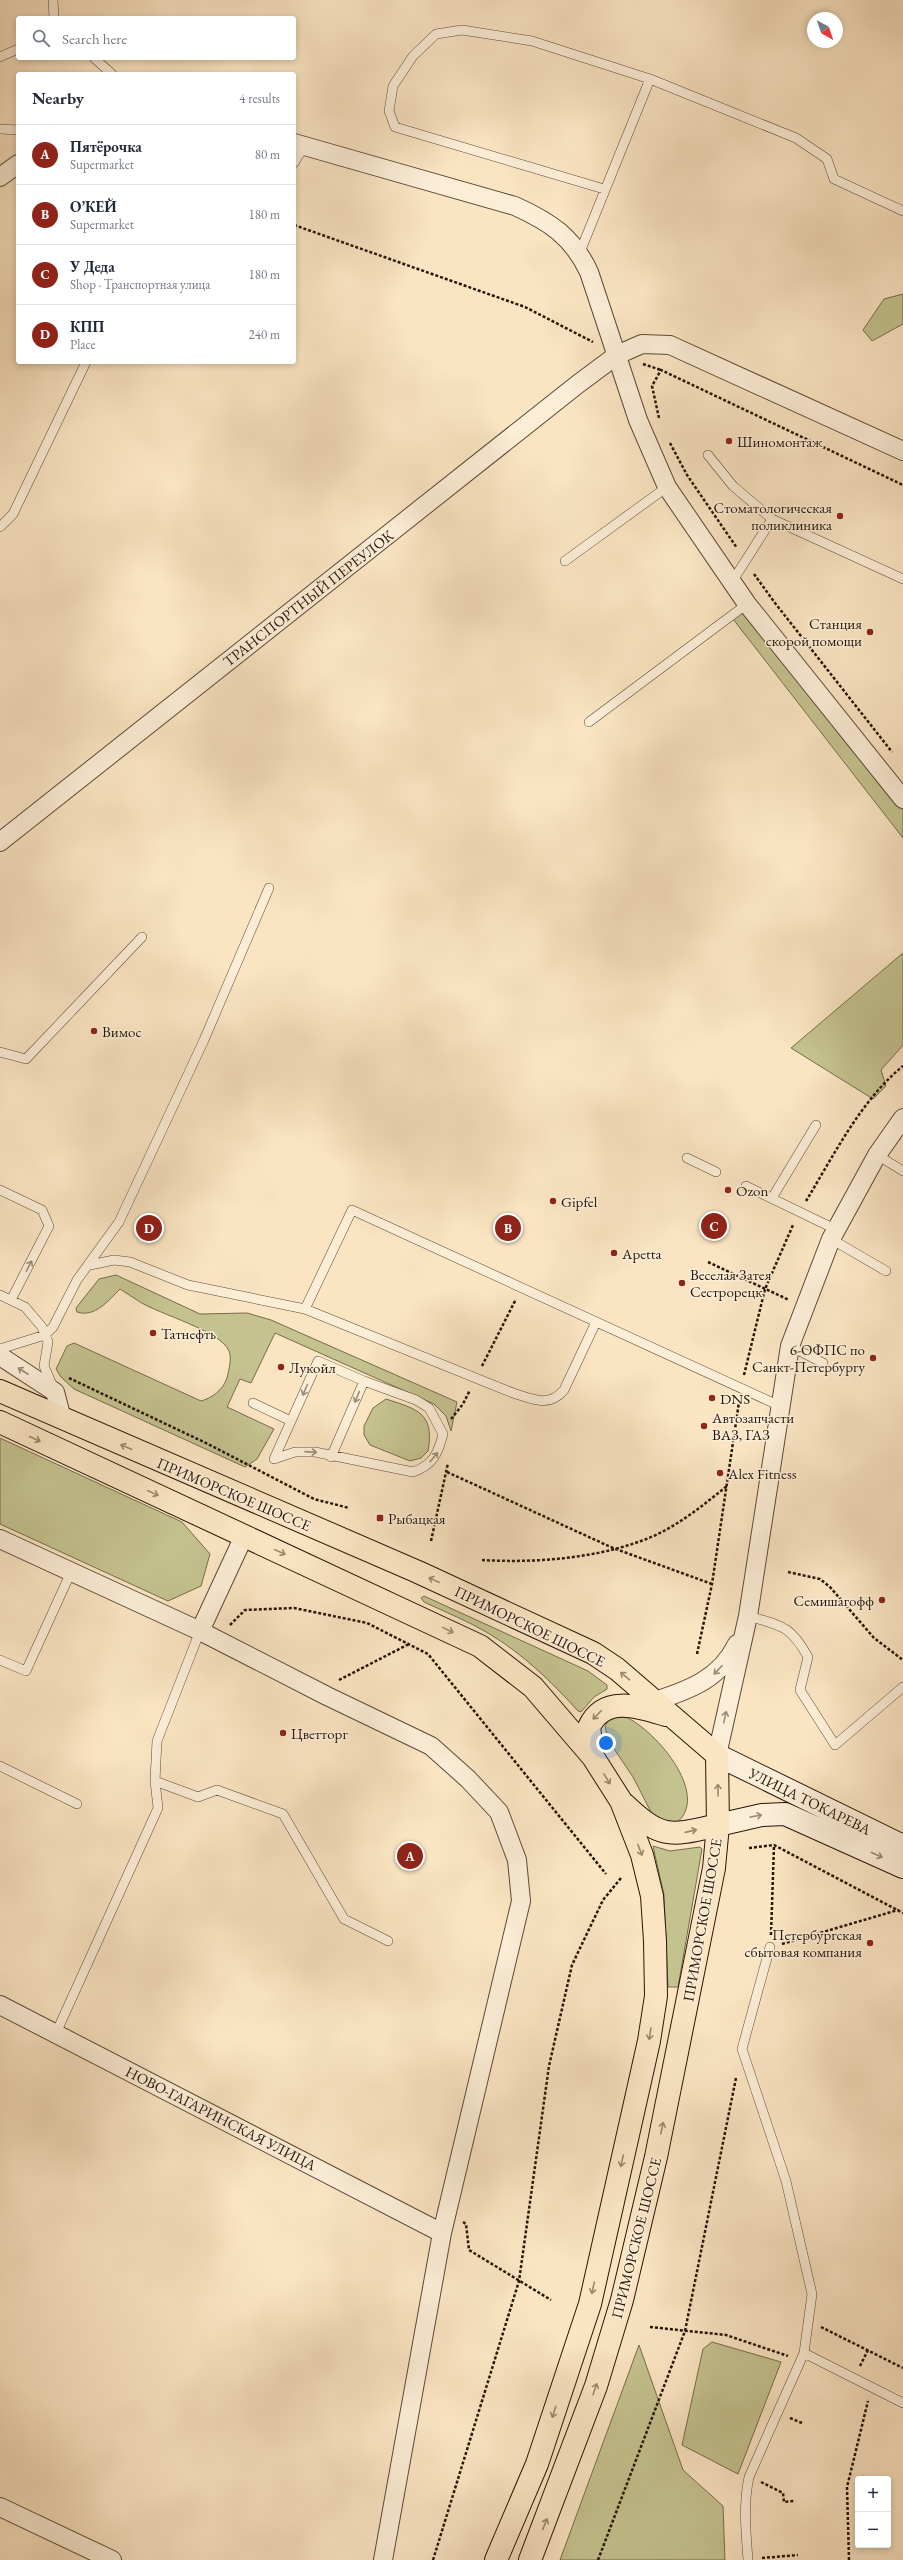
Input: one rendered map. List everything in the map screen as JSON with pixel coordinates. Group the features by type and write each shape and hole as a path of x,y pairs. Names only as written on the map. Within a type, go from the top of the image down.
{"highway":[{"name":"ПРИМОРСКОЕ ШОССЕ","path":"0,1391 62,1420 418,1572 593,1653 617,1669 717,1755 718,1825 703,1928 656,2157 622,2300 596,2386 530,2560"},
{"name":"ПРИМОРСКОЕ ШОССЕ","path":"0,1422 480,1646 533,1687 594,1757 621,1801 642,1855 652,1896 656,1996 649,2041 590,2304 537,2464 496,2560"},
{"path":"594,1757 589,1727 602,1711 611,1706 632,1705 673,1717"},
{"path":"621,1801 652,1827 667,1833 680,1834 718,1825"}],"main road":[{"name":"УЛИЦА ТОКАРЕВА","path":"717,1755 903,1846"},
{"name":"УЛИЦА ТОКАРЕВА","path":"718,1825 762,1815 785,1814 903,1867"}],"street":[{"path":"299,145 515,206 542,218 564,235 580,252 589,272 638,420 667,487 747,604 903,799"},
{"path":"0,177 16,165"},
{"name":"ТРАНСПОРТНЫЙ ПЕРЕУЛОК","path":"0,842 617,355 642,344 670,345 903,451"},
{"path":"717,1755 747,1621 790,1346 833,1234 877,1155 903,1118"},
{"path":"0,1356 55,1392 62,1420"},
{"path":"200,1631 244,1536"},
{"path":"0,1539 200,1631 327,1696 431,1746 468,1779 499,1812 518,1860 522,1901 446,2213 383,2560"},
{"path":"655,1701 679,1693 711,1678 734,1649 747,1621"},
{"name":"НОВО-ГАГАРИНСКАЯ УЛИЦА","path":"0,2005 442,2233"},
{"path":"0,2507 112,2560"}],"lane":[{"path":"53,0 54,16"},
{"path":"604,189 394,127 389,112 393,86 413,56 436,34 462,30 532,41 650,79 796,138 828,159 834,178 903,211"},
{"path":"0,57 16,50"},
{"path":"96,60 110,72"},
{"path":"580,252 604,189 650,79"},
{"path":"0,129 16,130"},
{"path":"296,156 299,145"},
{"path":"0,527 13,514 85,364"},
{"path":"708,455 733,486 772,519 903,579"},
{"path":"564,561 667,487"},
{"path":"732,582 772,519"},
{"path":"589,722 747,604"},
{"path":"0,1349 45,1335 53,1327 77,1280 90,1265 120,1222 204,1040 269,888"},
{"path":"0,1052 26,1059 142,937"},
{"path":"772,1198 816,1124"},
{"path":"877,1155 903,1171"},
{"path":"687,1158 716,1172"},
{"path":"746,1186 772,1198 833,1234 886,1271"},
{"path":"0,1190 42,1210 49,1226 11,1300"},
{"path":"305,1309 352,1210 780,1406"},
{"path":"90,1265 114,1260 130,1262 188,1285 305,1309 512,1393 550,1401 558,1397 564,1390 596,1322"},
{"path":"0,1295 25,1307 42,1327 48,1342 44,1366 55,1392"},
{"path":"790,1346 823,1363"},
{"path":"318,1361 364,1381 416,1400 430,1408 443,1434 438,1452 425,1467 412,1472 331,1457 315,1452 295,1452 274,1459 318,1361"},
{"path":"331,1457 364,1381"},
{"path":"253,1403 291,1421"},
{"path":"0,1660 26,1671 71,1572"},
{"path":"747,1621 788,1630 793,1633 801,1644 808,1656 800,1690 835,1745 903,1688"},
{"path":"56,2033 158,1808 155,1781 157,1741 200,1631"},
{"path":"0,1766 77,1804"},
{"path":"155,1781 198,1797 217,1790 283,1814 344,1919 388,1941"},
{"path":"748,2559 745,2494 749,2477 802,2357 812,2294 786,2181 742,2049 770,1947"},
{"path":"802,2357 872,2387 903,2403"}],"path":[{"path":"296,226 525,307 617,355"},
{"path":"708,1262 804,1307"},
{"path":"443,1434 455,1413 463,1404 521,1288"},
{"path":"66,1377 208,1444 314,1499 349,1508"},
{"path":"454,1420 455,1413"},
{"path":"431,1541 449,1457"},
{"path":"447,1472 613,1548 712,1584"},
{"path":"482,1560 528,1562 613,1548 641,1541 693,1513 728,1485"},
{"path":"788,1572 820,1579 830,1587 874,1638 903,1660"},
{"path":"228,1627 245,1610 294,1608 367,1623 428,1654 606,1874"},
{"path":"327,1696 333,1684 410,1644"},
{"path":"749,1848 774,1845 903,1913"},
{"path":"774,1845 770,1947 898,1910"},
{"path":"433,2560 519,2281 549,2066 572,1965 603,1900 621,1878"},
{"path":"598,2560 685,2331 742,2049"},
{"path":"446,2213 466,2224 468,2250 551,2300"},
{"path":"808,2320 903,2368"},
{"path":"650,2327 726,2335 802,2357"},
{"path":"849,2560 847,2487 872,2387"},
{"path":"749,2477 783,2493 784,2502 794,2501"},
{"path":"748,2559 798,2555"}],"shaded area":[{"path":"903,294 903,324 872,341 863,330 884,299"},
{"path":"748,608 903,803 903,838 733,619"},
{"path":"903,953 903,1045 881,1070 886,1086 873,1099 791,1048"},
{"path":"116,1275 200,1314 247,1313 271,1320 457,1402 451,1431 446,1416 434,1404 275,1333 251,1383 240,1379 227,1407 274,1429 257,1459 245,1467 74,1389 61,1377 56,1369 67,1346 74,1343 201,1401 217,1393 227,1378 230,1357 229,1351 224,1344 202,1330 149,1307 120,1289 106,1303 96,1310 84,1313 77,1312 76,1308 99,1279"},
{"path":"386,1399 415,1410 426,1420 429,1428 428,1451 421,1458 410,1461 370,1445 364,1435 364,1426 373,1408"},
{"path":"0,1438 182,1522 210,1554 201,1586 168,1601 0,1524"},
{"path":"424,1596 588,1671 607,1685 607,1689 594,1697 581,1712 578,1711 525,1659 501,1641 480,1629 424,1602 421,1598"},
{"path":"621,1715 634,1721 662,1746 674,1763 683,1780 687,1797 685,1812 675,1824 653,1816 633,1777 608,1740 605,1726 610,1718"},
{"path":"653,1846 670,1851 700,1847 702,1849 678,1987 668,1987 664,1895"},
{"path":"712,2342 781,2362 738,2474 682,2445 703,2349"},
{"path":"639,2345 683,2470 723,2506 725,2560 560,2560"}],"place":[{"name":"Шиномонтаж","path":"729,441"},
{"name":"Стоматологическая поликлиника","path":"840,516"},
{"name":"Станция скорой помощи","path":"870,632"},
{"name":"Вимос","path":"94,1031"},
{"name":"Ozon","path":"728,1190"},
{"name":"Gipfel","path":"553,1201"},
{"name":"У Деда","path":"714,1226"},
{"name":"КПП","path":"149,1228"},
{"name":"О’КЕЙ","path":"508,1228"},
{"name":"Apetta","path":"614,1253"},
{"name":"Веселая Затея Сестрорецк","path":"682,1283"},
{"name":"Татнефть","path":"153,1333"},
{"name":"6-ОФПС по Санкт-Петербургу","path":"873,1358"},
{"name":"Лукойл","path":"281,1367"},
{"name":"DNS","path":"712,1398"},
{"name":"Автозапчасти ВАЗ, ГАЗ","path":"704,1426"},
{"name":"Alex Fitness","path":"720,1473"},
{"name":"Рыбацкая","path":"380,1518"},
{"name":"Семишагофф","path":"882,1600"},
{"name":"Цветторг","path":"283,1733"},
{"name":"Пятёрочка","path":"410,1856"},
{"name":"Петербургская сбытовая компания","path":"870,1943"}]}
